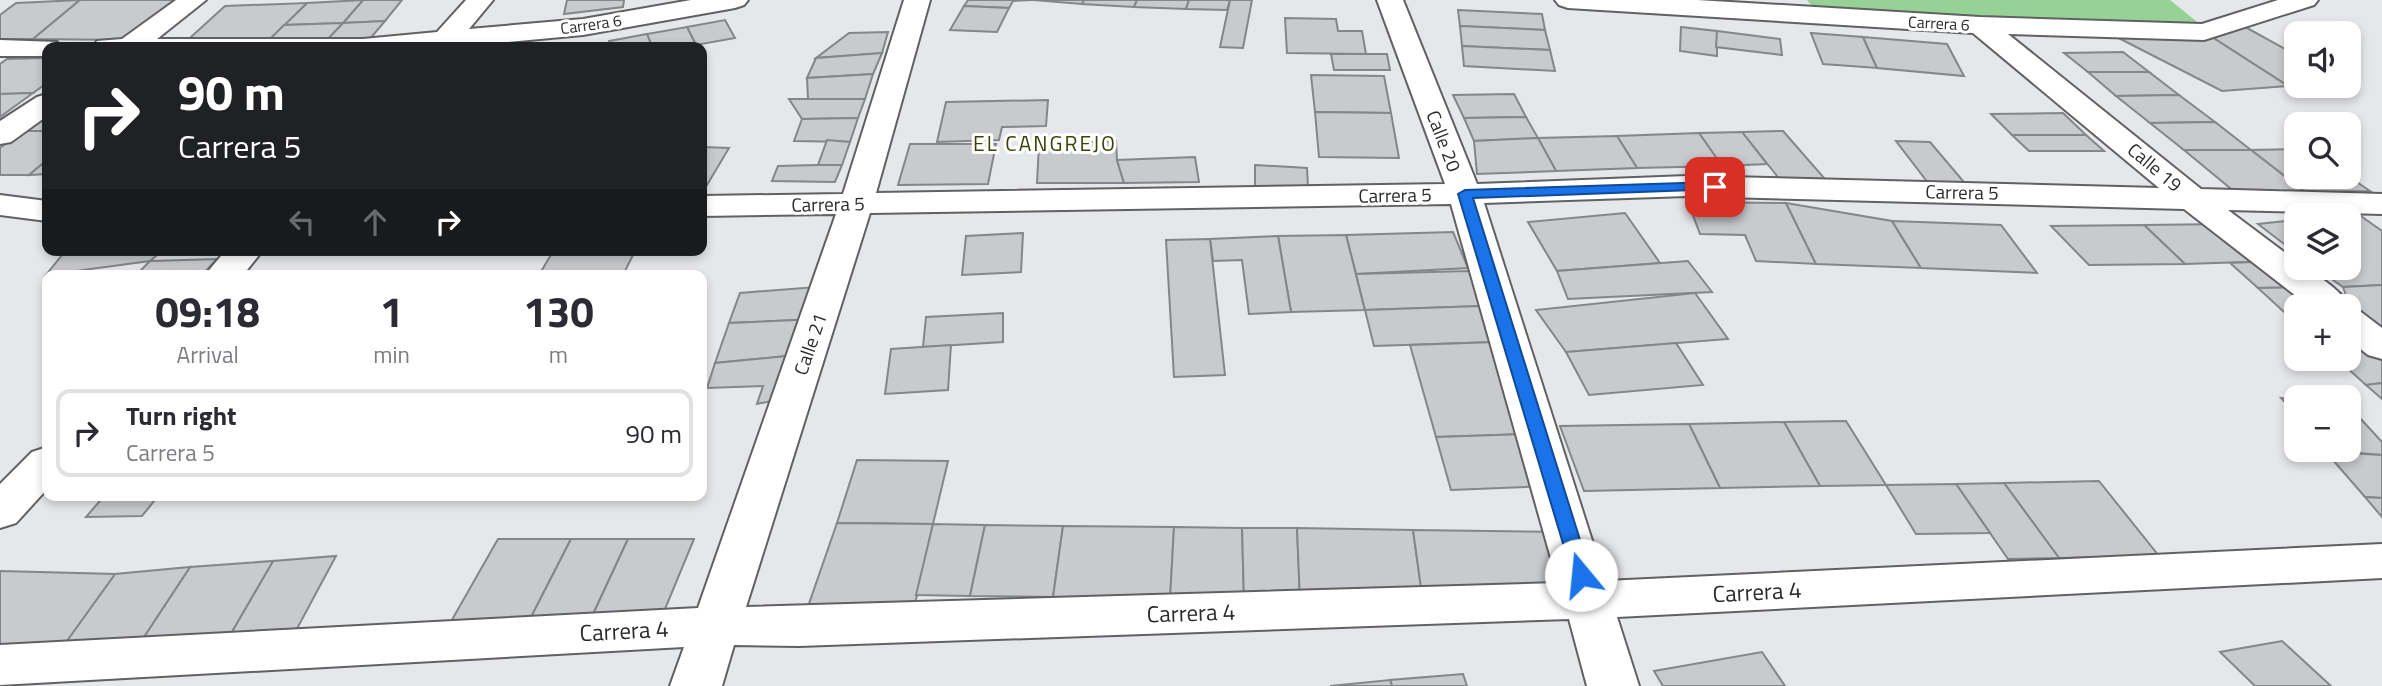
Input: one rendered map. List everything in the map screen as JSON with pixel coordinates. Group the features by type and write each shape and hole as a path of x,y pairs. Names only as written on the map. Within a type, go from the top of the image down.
{"street":[{"path":"135,42 193,0"},
{"path":"444,42 480,0"},
{"name":"Carrera 6","path":"452,42 583,27 735,0"},
{"name":"Calle 21","path":"696,686 856,204 917,0"},
{"name":"Calle 20","path":"1390,0 1465,194 1613,686"},
{"name":"Carrera 6","path":"1568,0 1980,25 2204,32 2305,0"},
{"name":"Calle 19","path":"1980,25 2190,197 2316,294"},
{"path":"0,48 42,48"},
{"path":"0,135 42,106"},
{"name":"Carrera 5","path":"707,206 1465,194 1687,186 2382,204"},
{"path":"0,205 42,210"},
{"path":"228,270 240,256"},
{"path":"2361,330 2382,347"},
{"path":"0,512 42,467"},
{"name":"Carrera 4","path":"0,665 715,625 799,628 1588,600 2382,561"}],"green space":[{"path":"1807,0 2170,0 2201,25 1815,10"}],"building":[{"path":"80,0 33,39 0,39 0,15 16,3"},
{"path":"80,0 178,0 124,40 33,39"},
{"path":"363,0 402,0 385,21 343,23"},
{"path":"363,0 343,23 284,25 307,3"},
{"path":"567,0 624,0 623,7 564,14"},
{"path":"968,0 1033,0 1013,1 1009,8 964,6"},
{"path":"1033,0 1084,0 1082,4"},
{"path":"1084,0 1137,0 1134,7 1082,4"},
{"path":"1137,0 1189,0 1186,9 1134,7"},
{"path":"1189,0 1230,0 1227,10 1186,9"},
{"path":"1230,0 1252,0 1243,48 1220,47"},
{"path":"307,3 267,42 185,42 225,6"},
{"path":"964,6 1009,8 997,32 950,30"},
{"path":"1458,10 1542,14 1545,30 1460,26"},
{"path":"1285,18 1336,19 1338,31 1362,31 1366,54 1287,53"},
{"path":"725,20 735,38 707,43 694,42 687,27"},
{"path":"385,21 367,42 325,42 343,23"},
{"path":"343,23 325,42 267,42 284,25"},
{"path":"2238,23 2284,48 2284,83 2204,32"},
{"path":"1460,26 1545,30 1550,50 1462,46"},
{"path":"687,27 694,42 650,42 647,34"},
{"path":"1681,27 1717,31 1717,56 1680,51"},
{"path":"2101,29 2204,32 2284,83 2284,86 2222,91"},
{"path":"1717,31 1780,39 1782,55 1716,47"},
{"path":"888,32 882,53 816,58 849,33"},
{"path":"1811,33 1863,37 1877,68 1823,64"},
{"path":"647,34 650,42 609,42"},
{"path":"1863,37 1947,44 1964,76 1877,68"},
{"path":"1462,46 1550,50 1555,71 1464,66"},
{"path":"2123,52 2149,72 2088,72 2064,53"},
{"path":"882,53 873,74 807,78 816,58"},
{"path":"1331,54 1387,54 1390,70 1334,70"},
{"path":"42,58 42,87 33,93 0,94 0,64 7,59"},
{"path":"2088,72 2149,72 2179,95 2116,96"},
{"path":"873,74 865,99 808,99 807,78"},
{"path":"1311,75 1384,76 1391,113 1315,112"},
{"path":"33,93 0,117 0,94"},
{"path":"1514,94 1526,117 1464,118 1453,95"},
{"path":"2179,95 2215,122 2150,123 2116,96"},
{"path":"789,99 865,99 858,118 802,119"},
{"path":"1048,100 1046,126 1002,127 999,140 937,142 946,102"},
{"path":"1315,112 1391,113 1399,158 1319,157"},
{"path":"2063,113 2086,135 2012,135 1991,114"},
{"path":"42,117 42,131 23,131"},
{"path":"1526,117 1538,138 1474,141 1464,118"},
{"path":"858,118 850,142 794,141 802,119"},
{"path":"2215,122 2251,150 2184,150 2150,123"},
{"path":"23,131 42,131 42,164 29,175 0,175 0,148"},
{"path":"1783,131 1825,179 1781,181 1742,132"},
{"path":"1742,132 1767,164 1722,166 1699,133"},
{"path":"1699,133 1722,166 1637,168 1617,136"},
{"path":"2012,135 2086,135 2104,151 2029,151"},
{"path":"1617,136 1637,168 1556,171 1538,138"},
{"path":"1538,138 1556,171 1477,174 1474,141"},
{"path":"827,140 850,142 842,165 818,165"},
{"path":"1116,141 1117,160 1124,183 1037,183 1039,145"},
{"path":"1896,141 1930,142 1969,188 1932,188"},
{"path":"910,144 996,144 988,184 898,185"},
{"path":"707,147 729,148 707,185"},
{"path":"2284,149 2284,176 2251,150"},
{"path":"2184,150 2251,150 2284,176 2284,189 2301,189 2305,192 2236,193"},
{"path":"1195,157 1199,182 1124,183 1117,160"},
{"path":"42,164 42,174 29,175"},
{"path":"842,165 835,182 772,181 778,166"},
{"path":"1255,165 1307,168 1308,187 1255,187"},
{"path":"2361,185 2370,191 2305,192 2301,189 2361,189"},
{"path":"1688,202 1786,203 1816,264 1756,261 1745,235 1700,234"},
{"path":"1786,203 1892,221 1921,268 1816,264"},
{"path":"1625,213 1660,263 1557,271 1528,222"},
{"path":"2361,216 2382,231 2382,285 2343,287 2333,280 2361,280"},
{"path":"1892,221 2001,225 2037,273 1921,268"},
{"path":"2284,221 2284,244 2258,224"},
{"path":"2227,224 2275,261 2185,264 2144,225"},
{"path":"2144,225 2185,264 2089,265 2051,226"},
{"path":"1453,232 1468,268 1356,274 1346,235"},
{"path":"1023,233 1021,272 962,275 966,236"},
{"path":"1346,235 1365,310 1291,312 1278,236"},
{"path":"1278,236 1291,312 1249,314 1242,260 1213,261 1210,239"},
{"path":"1210,239 1225,375 1174,377 1166,240"},
{"path":"61,256 156,256 150,261 83,270 50,270"},
{"path":"550,256 632,256 626,270 542,270"},
{"path":"217,259 207,270 141,270 150,261"},
{"path":"1688,261 1712,292 1568,299 1557,271"},
{"path":"2275,261 2284,268 2284,280 2300,280 2309,287 2258,288 2230,263"},
{"path":"1469,271 1481,306 1365,310 1356,274"},
{"path":"2382,285 2382,347 2361,330 2361,294 2345,294 2343,287"},
{"path":"829,286 819,319 729,323 740,293"},
{"path":"2309,287 2317,294 2284,294 2284,312 2258,288"},
{"path":"1695,293 1728,339 1566,352 1536,310"},
{"path":"1481,306 1495,342 1374,346 1365,310"},
{"path":"1003,313 1003,342 923,347 926,317"},
{"path":"819,319 807,354 715,363 729,323"},
{"path":"2361,335 2382,347 2382,383 2366,385 2350,371 2361,371"},
{"path":"1495,342 1529,434 1436,437 1410,345"},
{"path":"1676,343 1703,385 1589,395 1566,352"},
{"path":"951,345 948,390 885,394 891,349"},
{"path":"807,354 792,397 757,404 763,386 707,388 715,363"},
{"path":"2382,383 2382,399 2366,385"},
{"path":"2361,419 2382,442 2382,455 2361,453"},
{"path":"1846,421 1886,485 1820,486 1784,422"},
{"path":"1784,422 1820,486 1720,488 1689,424"},
{"path":"1689,424 1720,488 1584,491 1560,426"},
{"path":"1529,434 1548,486 1451,490 1436,437"},
{"path":"2361,454 2382,455 2382,498 2365,497 2335,462 2361,462"},
{"path":"857,460 948,461 933,524 837,523"},
{"path":"2099,481 2159,556 2059,558 2004,483"},
{"path":"2004,483 2059,558 2008,559 1956,484"},
{"path":"1956,484 1990,533 1916,534 1886,485"},
{"path":"2365,497 2382,498 2382,517"},
{"path":"100,501 154,501 142,516 86,517"},
{"path":"837,523 933,524 913,613 803,621"},
{"path":"933,524 985,525 970,596 916,595"},
{"path":"985,525 1063,526 1053,597 970,596"},
{"path":"1063,526 1174,527 1170,599 1053,597"},
{"path":"1174,527 1242,528 1244,600 1170,599"},
{"path":"1242,528 1297,528 1300,601 1244,600"},
{"path":"1297,528 1413,530 1423,602 1300,601"},
{"path":"1413,530 1568,532 1578,590 1423,602"},
{"path":"498,539 571,539 527,625 449,625"},
{"path":"571,539 628,539 588,625 527,625"},
{"path":"628,539 694,539 658,626 588,625"},
{"path":"336,556 293,636 226,642 273,561"},
{"path":"273,561 226,642 136,649 190,567"},
{"path":"190,567 136,649 56,656 115,574"},
{"path":"0,571 115,574 56,656 0,651"},
{"path":"2282,641 2331,686 2255,686 2220,652"},
{"path":"1762,652 1785,686 1663,686 1654,671"},
{"path":"1463,674 1467,686 1392,686 1390,680"},
{"path":"1390,680 1392,686 1330,686"}],"district":[{"name":"EL CANGREJO","path":"1045,144"}],"route":[{"path":"1581,575 1465,194 1715,187"}]}
